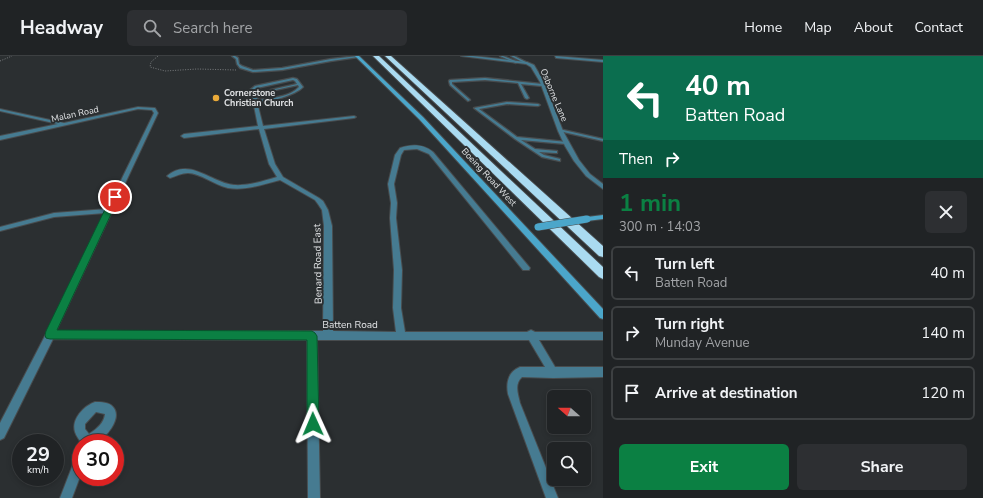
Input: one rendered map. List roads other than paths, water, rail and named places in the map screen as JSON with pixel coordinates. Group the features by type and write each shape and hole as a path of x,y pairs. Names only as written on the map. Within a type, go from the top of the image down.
{"highway":[{"path":"375,56 542,214 603,274"},
{"path":"388,56 451,112 603,253"},
{"path":"396,56 425,83 451,112"},
{"path":"488,146 549,195 603,242"},
{"path":"542,214 603,284"}],"main road":[{"name":"Boeing Road West","path":"358,57 421,118 603,315"},
{"path":"524,230 603,217"}],"street":[{"name":"Osborne Lane","path":"463,56 527,63 533,66 560,130 576,162 590,177 603,186"},
{"path":"556,57 603,61"},
{"name":"Benard Road East","path":"254,99 270,159 281,178 317,199 325,210 328,226 328,335"},
{"name":"Malan Road","path":"0,138 138,108 153,109 156,113 108,211"},
{"path":"0,110 66,124"},
{"path":"184,136 354,117"},
{"path":"401,335 397,308 398,270 393,218 394,203 390,184 398,154 402,149 418,147 431,153 526,268"},
{"path":"170,176 182,171 192,171 221,184 235,187 256,185 281,178"},
{"path":"0,229 63,213 108,211 50,335 0,434"},
{"path":"531,334 552,373"},
{"name":"Batten Road","path":"50,335 312,336 531,334 603,336"},
{"path":"312,336 314,498"},
{"path":"552,498 515,403 512,389 512,379 520,372 603,372"},
{"path":"66,498 72,482"}],"lane":[{"path":"233,56 237,58 238,64 241,67 253,71 282,69 331,60 358,57"},
{"path":"501,56 516,62"},
{"path":"512,56 527,63"},
{"path":"468,100 451,84 450,81 485,79 542,85"},
{"path":"294,80 299,84 301,89 295,92 254,99 252,90 256,87 284,81 294,80"},
{"path":"519,83 527,98"},
{"path":"254,99 299,84"},
{"path":"538,105 507,103 476,108 533,150 546,158 559,160"},
{"path":"560,130 603,140"},
{"path":"516,138 566,143"},
{"path":"533,150 556,152"}],"place":[{"name":"Cornerstone Christian Church","path":"216,98"}]}
